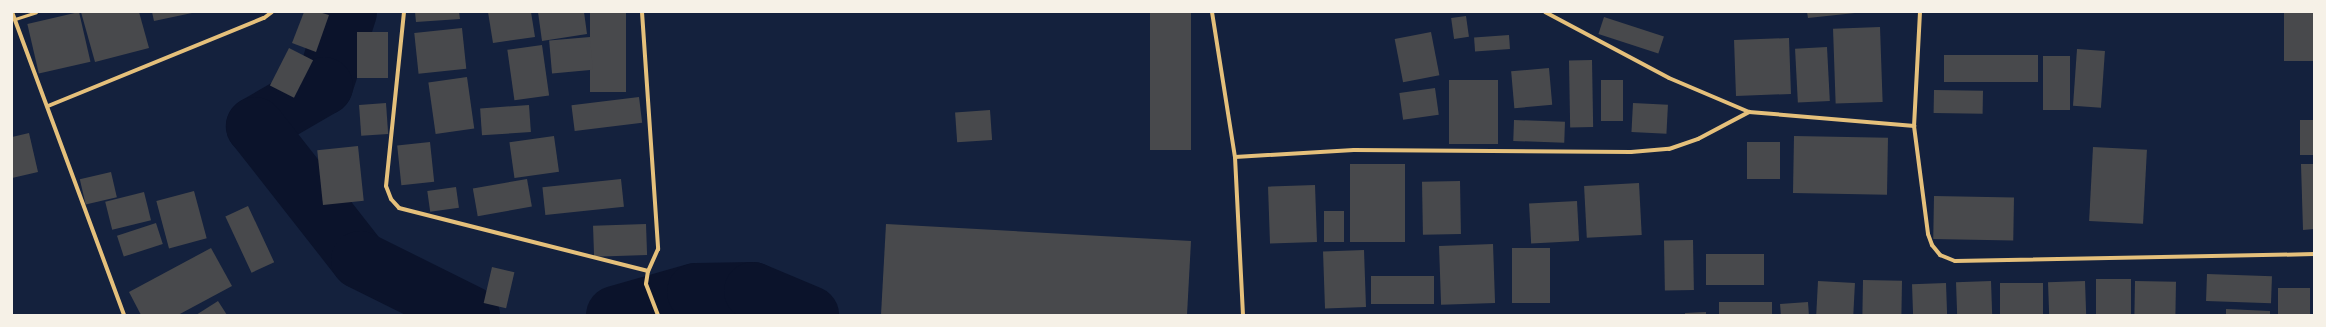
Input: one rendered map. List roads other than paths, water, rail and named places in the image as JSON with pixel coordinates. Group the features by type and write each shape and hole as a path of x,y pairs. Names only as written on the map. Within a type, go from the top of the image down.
{"street":[{"path":"12,12 124,315"},
{"path":"48,106 264,18 272,12"},
{"path":"404,12 386,186 391,199 399,208 648,271"},
{"path":"642,12 658,249 648,271 648,288 658,315"},
{"path":"1212,12 1235,157 1243,315"},
{"path":"1545,12 1669,78 1750,112 1914,126"},
{"path":"1920,12 1914,126 1928,234 1932,245 1940,255 1955,261 2314,254"},
{"path":"1235,157 1354,150 1631,152 1669,149 1698,139 1750,112"}],"lane":[{"path":"15,19 36,12"}],"waterway":[{"path":"348,12 324,86 255,126 360,260 471,315"},
{"path":"615,315 696,292 753,291 810,315"}]}
